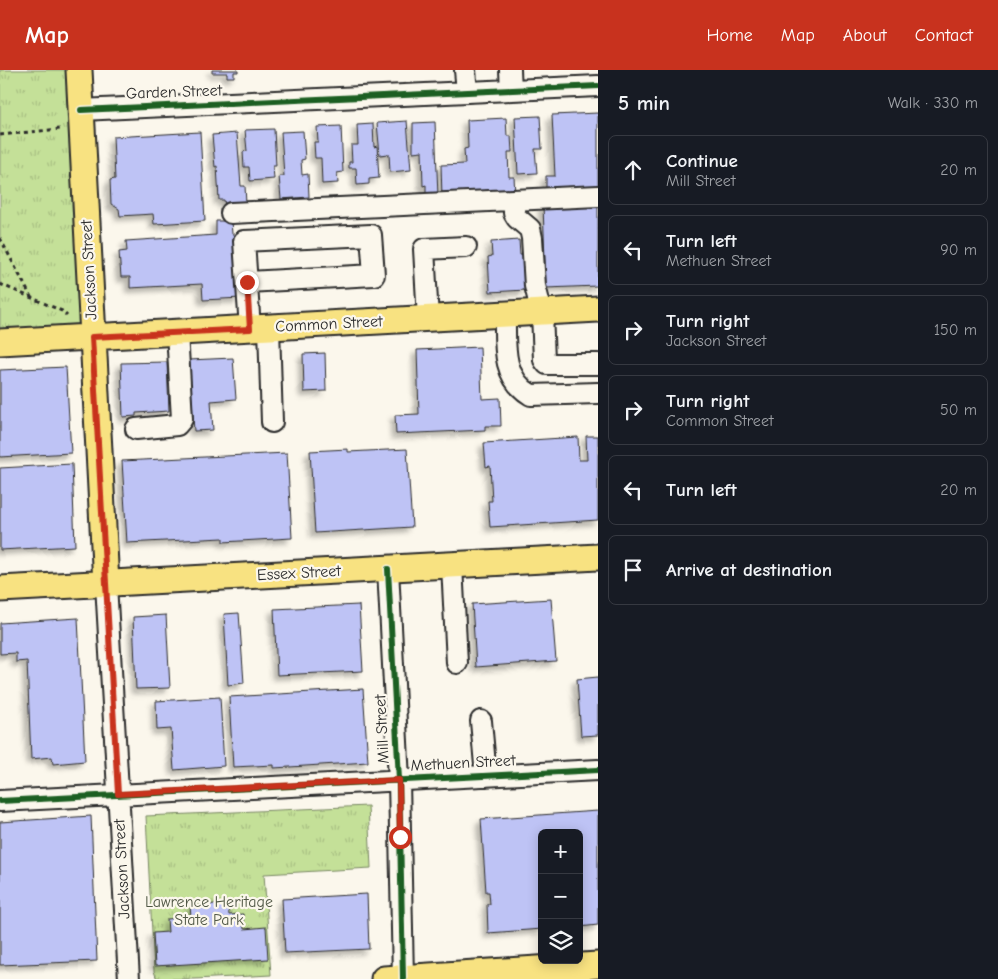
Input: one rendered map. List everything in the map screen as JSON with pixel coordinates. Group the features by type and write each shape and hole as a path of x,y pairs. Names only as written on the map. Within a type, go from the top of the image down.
{"main road":[{"name":"Jackson Street","path":"79,70 106,584"},
{"name":"Common Street","path":"0,342 598,309"},
{"name":"Essex Street","path":"0,589 598,557"},
{"path":"397,979 598,965"}],"street":[{"path":"465,70 467,92"},
{"path":"510,70 511,90"},
{"name":"Garden Street","path":"81,110 598,86"},
{"path":"231,213 598,196"},
{"path":"514,200 514,213 530,229 532,238 535,286 542,313 544,360 547,364 598,364"},
{"path":"247,282 374,275 371,235 244,241 247,282 259,328 272,422"},
{"path":"428,319 424,249 466,247"},
{"path":"505,315 506,360 522,390 532,396 598,393"},
{"path":"136,429 177,425 182,419 177,332"},
{"path":"516,380 524,368 544,360"},
{"path":"452,565 457,663"},
{"name":"Mill Street","path":"388,568 399,780 397,979"},
{"name":"Jackson Street","path":"106,584 129,979"},
{"path":"481,721 486,776"},
{"name":"Methuen Street","path":"0,801 598,770"}],"path":[{"path":"0,135 60,129"},
{"path":"0,238 31,298"},
{"path":"0,284 62,311 92,337"}],"green space":[{"path":"0,70 70,70 80,327 0,331"},
{"name":"Lawrence Heritage State Park","path":"368,806 371,868 264,874 271,975 195,979 162,979 156,977 154,971 146,816"}],"building":[{"path":"212,70 238,70 238,72 234,72 234,77 227,77 227,73 212,73"},
{"path":"598,113 598,188 546,191 546,176 555,176 552,115"},
{"path":"540,116 542,149 535,149 537,173 518,174 515,117"},
{"path":"506,118 507,136 511,136 512,152 508,152 509,177 514,177 515,194 442,197 441,165 465,164 464,149 468,148 467,120"},
{"path":"407,121 411,170 390,172 389,154 380,155 377,123"},
{"path":"435,122 438,196 426,197 426,185 423,186 422,151 413,152 413,123"},
{"path":"373,124 374,147 377,146 379,178 369,179 369,184 357,185 356,168 349,168 349,162 352,162 351,145 358,145 357,125"},
{"path":"341,126 343,172 337,173 338,183 322,184 321,158 315,158 314,142 318,142 317,127"},
{"path":"274,129 276,166 273,166 274,179 250,181 249,167 244,167 243,152 247,151 245,130"},
{"path":"303,131 305,159 301,160 302,175 308,174 309,197 281,199 279,176 284,176 281,132"},
{"path":"200,132 205,221 154,224 153,214 120,216 119,209 111,204 110,180 115,179 113,137"},
{"path":"237,133 241,186 245,186 246,204 225,206 224,200 219,200 217,166 215,167 212,135"},
{"path":"598,202 598,286 546,288 543,205"},
{"path":"216,221 231,221 232,234 237,234 241,298 203,300 202,284 130,288 130,277 121,277 119,252 127,251 126,241 216,235"},
{"path":"519,240 520,255 524,255 526,290 490,292 488,257 492,256 491,242"},
{"path":"480,347 482,399 500,398 501,426 485,426 485,430 396,434 395,415 419,414 417,350"},
{"path":"325,353 326,391 304,392 303,354"},
{"path":"233,358 236,399 211,401 213,430 194,431 189,360"},
{"path":"167,362 169,411 136,413 136,416 123,417 121,363"},
{"path":"66,367 71,453 0,457 0,370"},
{"path":"586,436 598,436 598,520 490,527 488,501 492,501 490,466 486,467 484,443 578,437 579,460 587,460"},
{"path":"348,449 348,452 407,449 412,527 315,533 310,451"},
{"path":"287,453 292,538 223,542 223,538 127,543 122,461"},
{"path":"72,464 75,546 0,550 0,468"},
{"path":"551,599 556,661 476,667 472,604"},
{"path":"359,605 363,671 277,675 274,609"},
{"path":"239,613 244,683 228,685 224,614"},
{"path":"166,615 170,688 136,689 133,617"},
{"path":"78,618 85,761 53,764 52,757 31,759 27,661 16,662 16,653 0,654 0,623"},
{"path":"598,677 598,735 581,736 577,679"},
{"path":"363,689 368,762 274,768 274,765 233,767 229,697"},
{"path":"220,697 224,766 174,770 171,729 157,730 156,701"},
{"path":"598,811 598,925 583,927 583,829 538,829 538,929 488,933 487,904 490,904 489,892 486,892 481,819"},
{"path":"91,816 97,961 0,965 0,822"},
{"path":"367,894 369,949 285,953 282,899"},
{"path":"228,903 229,915 243,914 244,929 266,927 268,959 155,966 153,933 168,932 167,919 191,917 190,906"}],"cycle path":[{"path":"81,110 598,86"},
{"path":"388,569 399,780 403,979"},
{"path":"0,801 598,770"}],"route":[{"path":"247,282 250,329 92,337 118,794 399,780 400,837"}]}
